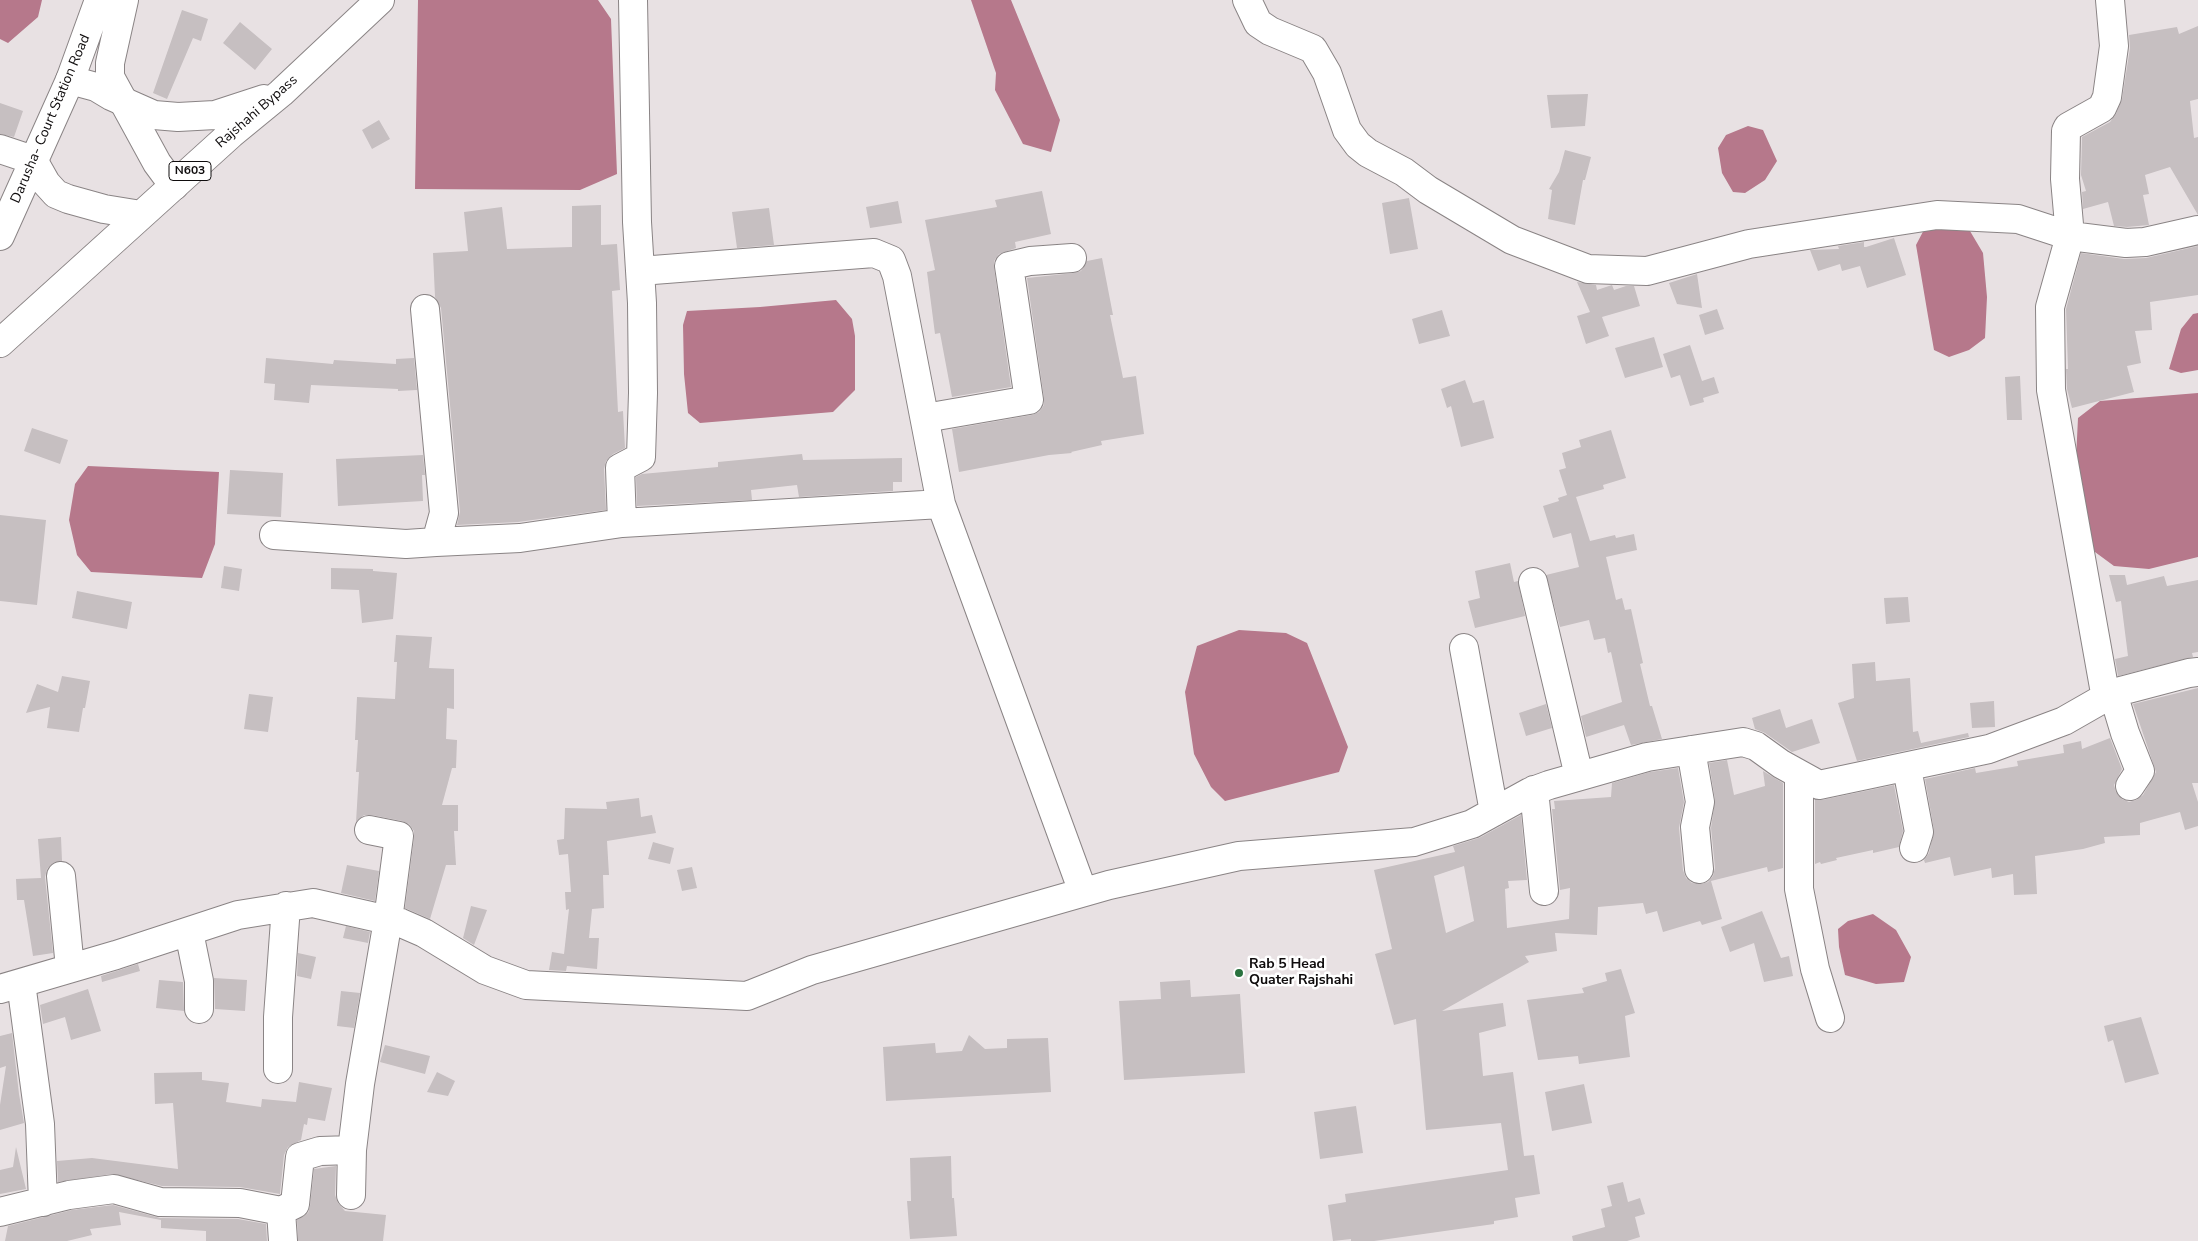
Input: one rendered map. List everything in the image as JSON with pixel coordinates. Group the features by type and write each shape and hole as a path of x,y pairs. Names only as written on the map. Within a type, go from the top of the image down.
{"main road":[{"name":"Darusha- Court Station Road","path":"0,236 70,80 99,0"},
{"name":"Darusha- Court Station Road","path":"124,0 110,63 110,77 157,163 174,186"},
{"name":"Rajshahi Bypass","path":"0,343 141,215 281,93 380,0"},
{"path":"622,523 620,468 641,457 643,393 637,222 633,0"},
{"path":"1247,0 1258,23 1280,36 1308,46 1319,56 1347,130 1358,145 1512,240 1588,269 1648,271 1749,244 1937,214 2018,219 2070,236 2126,243 2145,242 2198,230"},
{"path":"2110,0 2114,46 2107,97 2102,108 2074,123 2066,131 2065,179 2070,236 2050,307 2051,390 2105,693 2113,693 2198,672"},
{"path":"70,80 96,87 154,115 216,115 236,110 281,93"},
{"path":"0,149 34,160 46,183 56,194 68,200 104,209 141,215"},
{"path":"640,271 874,254 890,260 897,276 941,504 1083,892"},
{"path":"925,418 1030,400 1009,266 1030,261 1072,258"},
{"path":"426,309 444,513 436,542"},
{"path":"274,535 406,544 520,538 622,523 941,504"},
{"path":"1533,582 1579,776"},
{"path":"1464,648 1494,812"},
{"path":"42,1202 40,1124 10,986 189,932 238,915 314,903 401,923 424,933 485,970 526,985 747,996 812,970 1083,892 1239,856 1414,842 1472,824 1534,790 1646,757 1743,742 1756,746 1781,764 1819,785 1907,768 1997,746 2064,721 2113,693"},
{"path":"2113,693 2125,733 2140,771 2130,786"},
{"path":"1691,750 1700,802 1695,826 1700,869"},
{"path":"1907,768 1919,832 1914,848"},
{"path":"1799,774 1798,889 1814,969 1830,1018"},
{"path":"1534,790 1544,891"},
{"path":"351,1195 352,1150 360,1084 388,920 399,836 369,830"},
{"path":"61,876 70,968"},
{"path":"278,1069 278,1017 286,906"},
{"path":"189,932 199,981 199,1009"},
{"path":"1,1217 42,1202 69,1195 114,1189 160,1202 240,1203 280,1211 295,1204 300,1157 320,1151 352,1150"},
{"path":"280,1211 283,1241"}],"shaded area":[{"path":"0,0 42,0 38,17 8,43 0,39"},
{"path":"418,0 598,0 611,19 617,174 580,190 415,189"},
{"path":"971,0 1011,0 1060,120 1051,152 1023,144 995,90 996,73"},
{"path":"1748,126 1763,130 1777,161 1765,180 1745,193 1733,192 1722,173 1718,148 1726,135"},
{"path":"1927,224 1967,226 1983,253 1987,297 1985,338 1969,350 1949,357 1934,350 1916,245"},
{"path":"836,300 852,319 855,336 855,390 833,412 700,423 688,413 684,374 683,325 687,311"},
{"path":"2198,313 2198,370 2181,373 2169,369 2181,329 2193,314"},
{"path":"2198,393 2198,557 2149,569 2114,566 2095,552 2084,533 2076,459 2078,418 2100,401"},
{"path":"88,466 219,472 215,544 202,578 91,572 77,555 69,520 75,484"},
{"path":"1239,630 1286,633 1307,643 1348,747 1339,772 1225,801 1211,787 1194,754 1185,692 1197,646"},
{"path":"1873,914 1896,930 1911,957 1904,982 1876,984 1845,975 1839,947 1838,929 1848,921"}],"building":[{"path":"182,10 208,19 201,41 193,38 167,99 153,93"},
{"path":"240,22 272,49 255,70 223,43"},
{"path":"2198,26 2198,99 2190,101 2194,138 2198,137 2198,215 2170,167 2145,175 2149,194 2143,195 2149,225 2114,226 2108,202 2083,209 2082,192 2086,191 2081,175 2082,137 2110,122 2116,114 2122,99 2130,48 2129,35 2177,27 2179,34"},
{"path":"1588,94 1585,126 1551,128 1547,95"},
{"path":"0,103 23,111 14,137 0,134"},
{"path":"379,120 390,139 372,149 362,130"},
{"path":"1565,150 1591,157 1585,180 1583,180 1575,225 1548,219 1552,190 1549,189 1559,172"},
{"path":"1042,191 1051,234 1015,242 1016,248 999,254 994,261 1011,387 952,397 940,333 935,334 927,272 935,270 925,220 997,207 995,200"},
{"path":"1409,198 1418,249 1390,254 1382,203"},
{"path":"898,201 902,223 870,228 866,207"},
{"path":"601,205 601,245 617,244 620,290 612,291 618,412 623,411 625,448 613,454 606,461 604,469 606,510 518,522 457,525 460,512 441,308 435,297 433,253 468,251 464,212 502,207 507,249 572,247 572,206"},
{"path":"769,208 774,245 737,248 732,212"},
{"path":"1894,238 1906,275 1867,288 1860,266 1842,271 1840,264 1818,271 1810,250 1839,249 1838,246 1864,242 1864,247 1866,247"},
{"path":"2198,246 2198,295 2150,302 2152,330 2135,331 2141,363 2127,366 2134,392 2072,408 2067,389 2066,309 2081,253 2124,259 2146,258"},
{"path":"1102,258 1113,315 1110,315 1123,378 1136,376 1144,434 1101,441 1102,445 1072,453 1049,455 959,472 952,429 1032,415 1039,412 1044,405 1027,278 1074,273 1081,271 1087,261"},
{"path":"1697,274 1702,308 1677,304 1669,283"},
{"path":"1577,282 1596,285 1597,290 1612,285 1614,290 1626,286 1634,286 1640,306 1602,317 1609,336 1586,344 1577,316 1590,312"},
{"path":"1717,309 1724,329 1705,335 1699,315"},
{"path":"1442,310 1450,336 1419,344 1412,319"},
{"path":"1654,337 1663,367 1625,378 1615,348"},
{"path":"1690,345 1702,381 1714,377 1719,393 1703,398 1704,402 1690,406 1680,375 1671,378 1663,354"},
{"path":"266,358 333,364 334,360 396,364 396,359 414,358 417,390 398,391 398,389 311,385 309,403 274,400 275,384 264,383"},
{"path":"2020,376 2022,420 2007,420 2005,377"},
{"path":"1465,380 1473,403 1484,400 1494,438 1461,447 1451,406 1447,408 1441,389"},
{"path":"32,428 68,440 60,464 24,451"},
{"path":"1611,430 1626,478 1603,485 1604,489 1576,497 1590,541 1615,535 1616,538 1634,534 1637,550 1606,557 1616,600 1622,598 1625,610 1631,609 1643,663 1640,664 1650,706 1652,706 1662,739 1631,745 1624,725 1586,737 1581,716 1622,702 1611,652 1608,653 1605,638 1594,640 1589,620 1560,627 1546,575 1579,567 1571,533 1553,538 1543,506 1559,501 1558,498 1567,495 1559,470 1566,468 1562,453 1581,447 1579,440"},
{"path":"802,454 803,460 902,458 902,482 893,482 893,491 799,497 797,485 751,490 752,500 637,506 636,477 642,474 718,467 718,462"},
{"path":"423,455 425,475 422,475 423,501 338,506 336,459"},
{"path":"230,470 283,473 281,517 227,514"},
{"path":"0,515 46,520 37,605 0,601"},
{"path":"1510,563 1514,582 1518,581 1525,616 1475,628 1468,601 1480,598 1475,571"},
{"path":"224,566 242,569 239,591 221,588"},
{"path":"331,568 373,569 373,571 397,573 393,619 362,623 359,590 331,589"},
{"path":"2109,575 2125,575 2127,585 2164,576 2167,586 2198,580 2198,652 2192,653 2193,657 2118,676 2115,659 2128,656 2121,601 2116,602"},
{"path":"77,591 132,602 127,629 72,618"},
{"path":"1908,597 1910,622 1886,624 1884,598"},
{"path":"396,635 432,637 429,668 454,669 454,709 447,708 446,739 457,740 456,768 452,768 442,805 458,805 458,831 454,831 456,865 446,865 430,919 405,908 414,838 414,831 409,824 372,815 364,815 356,822 359,772 356,772 358,740 355,740 357,697 395,699 397,662 394,662"},
{"path":"1875,662 1876,681 1910,678 1913,732 1918,731 1921,743 1968,733 1969,737 1857,761 1838,703 1854,698 1852,664"},
{"path":"62,676 90,681 79,732 47,728 50,707 26,713 37,684 58,692"},
{"path":"2198,688 2198,783 2192,783 2198,802 2198,826 2185,830 2180,812 2140,823 2140,835 2104,837 2105,843 2083,849 2035,856 2037,894 2014,895 2013,874 1992,878 1991,868 1954,876 1950,857 1925,863 1924,860 1929,853 1934,830 1925,779 1975,768 1976,773 2018,766 2017,761 2064,753 2063,745 2081,741 2082,749 2110,738 2122,769 2114,785 2116,792 2122,799 2129,802 2136,800 2143,795 2156,772 2133,704"},
{"path":"249,694 273,697 268,732 244,729"},
{"path":"1994,701 1995,727 1972,728 1970,703"},
{"path":"1546,704 1552,728 1526,736 1519,713"},
{"path":"1780,709 1786,728 1812,719 1820,743 1792,752 1765,733 1755,729 1752,718"},
{"path":"1727,760 1734,795 1765,786 1763,771 1783,783 1783,868 1768,872 1767,867 1711,881 1722,919 1702,925 1700,921 1663,932 1657,911 1646,914 1643,903 1598,907 1597,935 1555,933 1557,951 1525,956 1529,962 1442,1011 1503,1003 1506,1026 1479,1033 1483,1076 1513,1072 1524,1156 1534,1155 1540,1194 1515,1198 1518,1217 1494,1221 1494,1224 1374,1241 1351,1241 1351,1239 1333,1241 1328,1205 1346,1202 1345,1194 1508,1170 1501,1123 1426,1130 1416,1019 1394,1025 1375,954 1392,949 1374,870 1455,852 1453,846 1479,838 1521,815 1527,880 1508,881 1509,888 1505,889 1507,928 1569,919 1570,888 1560,890 1552,809 1555,809 1554,801 1611,797 1612,783 1650,772 1678,768 1684,802 1679,828 1683,870 1686,878 1692,883 1701,884 1708,882 1713,876 1715,868 1711,828 1715,800 1709,763","holes":["1464,866 1474,921 1446,933 1434,876"]},
{"path":"1894,785 1903,831 1899,847 1873,853 1873,850 1815,864 1815,799 1822,800"},
{"path":"639,798 641,817 652,815 656,833 607,841 609,875 603,875 604,908 592,909 589,938 599,938 597,969 567,966 566,971 549,970 552,952 564,954 569,909 566,910 565,892 571,892 568,854 559,855 557,840 564,839 565,808 607,809 606,802"},
{"path":"61,837 62,861 52,864 47,869 45,877 53,953 33,956 24,900 17,900 16,879 41,878 38,839"},
{"path":"653,842 674,848 670,864 648,859"},
{"path":"347,865 379,871 375,901 341,893"},
{"path":"692,867 697,888 682,891 677,870"},
{"path":"471,906 487,910 474,945 463,938"},
{"path":"1762,911 1781,958 1789,956 1793,976 1764,982 1754,943 1730,952 1721,927"},
{"path":"346,926 370,932 368,943 343,938"},
{"path":"298,953 316,957 311,979 297,976"},
{"path":"138,964 140,971 102,982 101,976"},
{"path":"1621,969 1635,1013 1625,1016 1630,1057 1579,1064 1578,1056 1538,1060 1527,1000 1584,993 1582,988 1607,981 1605,973"},
{"path":"214,978 247,980 245,1011 215,1009"},
{"path":"159,980 183,982 184,1011 156,1008"},
{"path":"1190,980 1191,997 1240,994 1245,1073 1124,1080 1119,1001 1161,999 1160,982"},
{"path":"88,989 101,1031 71,1040 65,1017 43,1024 40,1005"},
{"path":"341,991 360,993 354,1028 337,1026"},
{"path":"2141,1017 2159,1074 2125,1083 2113,1040 2108,1042 2104,1026"},
{"path":"12,1033 24,1123 0,1130 0,1105 6,1066 0,1068 0,1036"},
{"path":"969,1035 985,1049 1007,1048 1007,1039 1048,1038 1051,1092 886,1101 883,1047 935,1043 936,1053 962,1051"},
{"path":"385,1045 430,1056 425,1074 380,1062"},
{"path":"202,1072 202,1080 229,1083 226,1102 261,1107 262,1099 296,1102 299,1082 332,1088 325,1121 308,1118 307,1125 304,1124 301,1140 288,1147 284,1155 280,1194 240,1187 162,1186 112,1174 58,1182 57,1161 92,1158 178,1169 173,1103 155,1104 154,1073"},
{"path":"437,1072 455,1081 448,1096 427,1092"},
{"path":"1584,1084 1592,1123 1552,1131 1545,1092"},
{"path":"1356,1106 1363,1153 1320,1159 1314,1112"},
{"path":"16,1147 26,1189 0,1194 0,1170 13,1167"},
{"path":"951,1156 952,1198 954,1198 957,1236 910,1239 907,1201 911,1201 910,1158"},
{"path":"336,1166 335,1195 338,1203 345,1211 386,1215 383,1241 298,1241 297,1220 308,1213 314,1169"},
{"path":"1623,1182 1628,1202 1640,1198 1645,1214 1635,1217 1640,1237 1627,1241 1573,1241 1572,1236 1605,1227 1601,1209 1612,1206 1607,1186"},
{"path":"113,1205 160,1218 238,1219 266,1224 267,1241 206,1241 206,1231 161,1228 161,1220 119,1212 121,1225 90,1229 92,1235 67,1241 5,1241 8,1226 72,1210"}],"place":[{"name":"Rab 5 Head Quater Rajshahi","path":"1239,973"}]}
